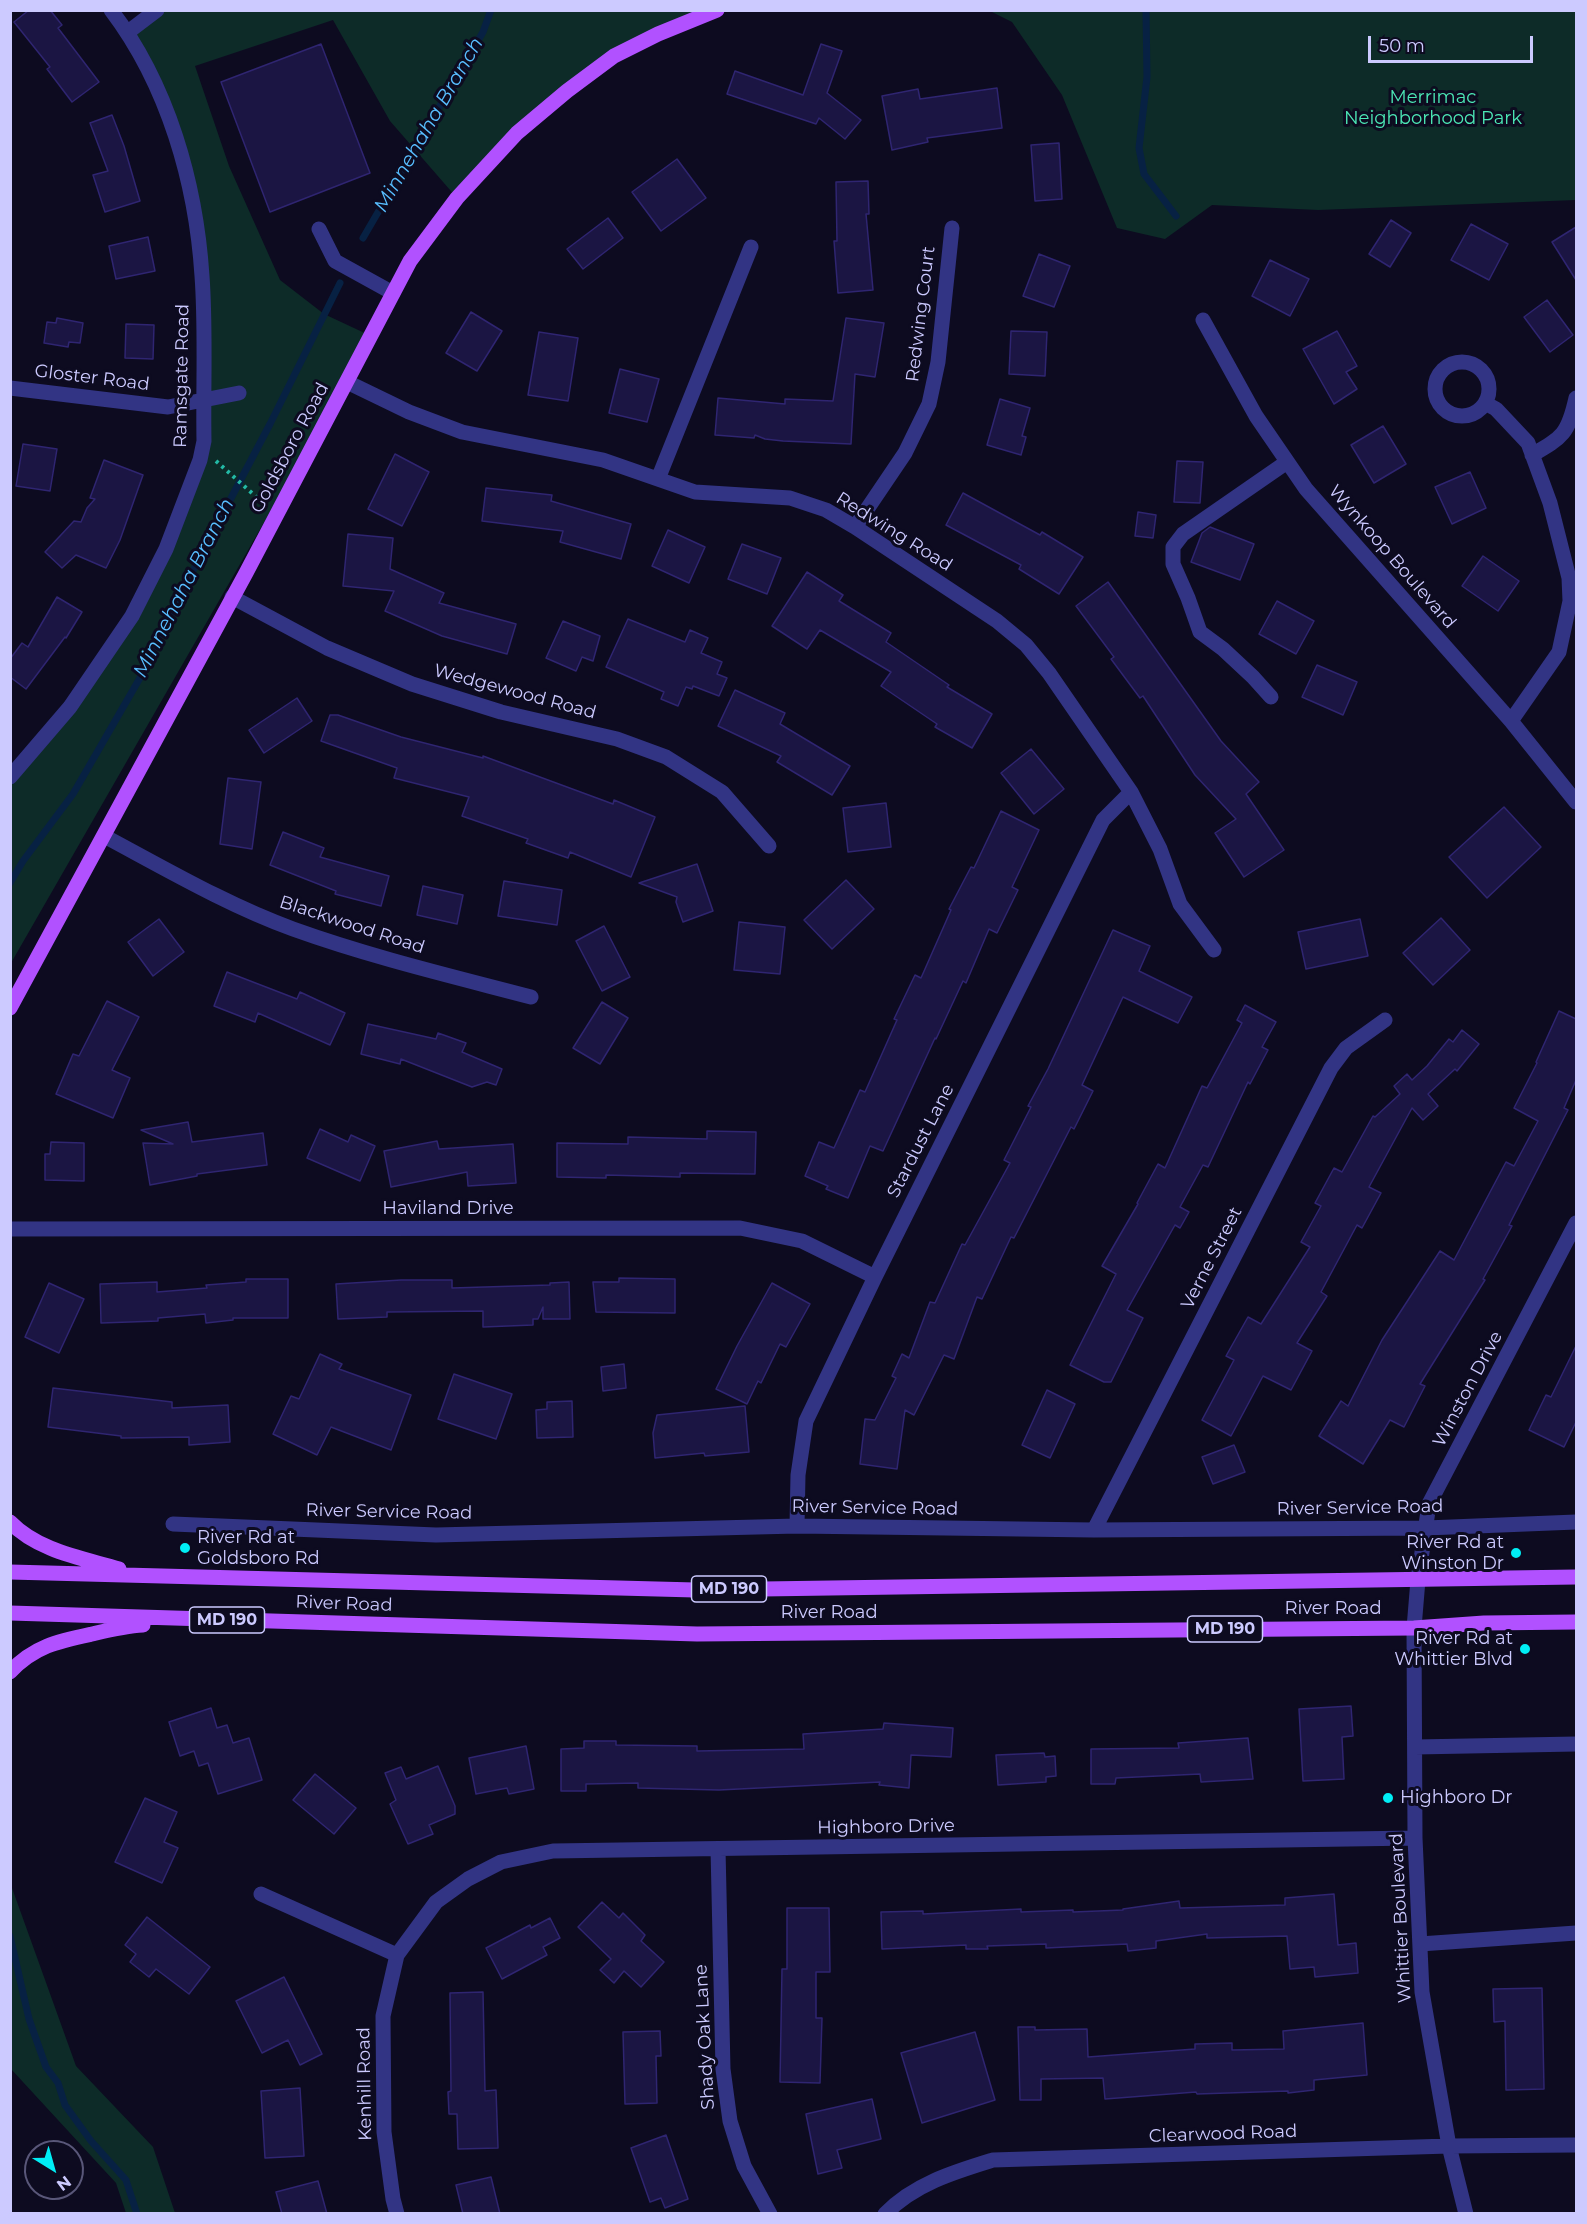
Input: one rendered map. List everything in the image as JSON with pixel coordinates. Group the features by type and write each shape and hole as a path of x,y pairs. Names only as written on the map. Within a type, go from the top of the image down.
{"main road":[{"name":"Goldsboro Road","path":"10,1008 348,382 410,261 457,198 517,133 567,91 614,56 658,34 717,10"},
{"path":"10,1522 36,1541 58,1551 140,1575"},
{"name":"River Road","path":"10,1572 695,1590 1576,1577"},
{"name":"River Road","path":"10,1613 697,1634 1414,1628 1484,1623 1576,1622"},
{"path":"10,1672 20,1661 56,1641 128,1626 235,1620"}],"street":[{"name":"Ramsgate Road","path":"10,777 70,707 132,616 161,559 200,460 204,441 202,276 193,194 166,108 128,32 111,10"},
{"path":"128,32 157,10"},
{"name":"Redwing Court","path":"855,527 905,453 929,404 938,362 952,228"},
{"path":"319,229 335,261 393,293"},
{"path":"658,479 751,247"},
{"name":"Wynkoop Boulevard","path":"1203,320 1256,416 1305,489 1511,721 1576,802"},
{"name":"Redwing Road","path":"348,382 409,412 462,432 603,460 694,492 790,498 826,510 855,527 997,621 1026,645 1049,673 1131,792 1160,849 1180,904 1214,950"},
{"name":"Gloster Road","path":"10,388 168,407 239,393"},
{"path":"1532,455 1558,440 1571,421 1576,398"},
{"path":"1485,403 1496,409 1527,443 1550,503 1569,578 1570,601 1559,652 1511,721"},
{"path":"1271,697 1254,677 1200,632 1173,564 1173,547 1183,534 1287,462"},
{"name":"Wedgewood Road","path":"232,597 327,648 412,684 501,712 617,739 666,757 722,792 769,846"},
{"name":"Stardust Lane","path":"796,1526 798,1474 806,1421 875,1277 1103,820 1131,792"},
{"name":"Blackwood Road","path":"104,836 204,889 291,928 375,956 531,997"},
{"name":"Verne Street","path":"1094,1530 1331,1068 1346,1048 1385,1020"},
{"name":"Winston Drive","path":"1418,1580 1429,1504 1576,1223"},
{"name":"Haviland Drive","path":"10,1229 741,1228 802,1241 875,1277"},
{"name":"River Service Road","path":"173,1524 436,1535 796,1526 1094,1530 1426,1528 1576,1522"},
{"name":"Whittier Boulevard","path":"1418,1580 1414,1628 1415,1838 1422,1992 1449,2146 1466,2214"},
{"path":"1415,1747 1576,1744"},
{"name":"Highboro Drive","path":"397,1955 436,1902 468,1879 501,1862 553,1851 1415,1838"},
{"name":"Shady Oak Lane","path":"718,1849 723,2069 728,2111 744,2166 770,2214"},
{"path":"261,1894 397,1955"},
{"path":"1420,1944 1576,1934"},
{"name":"Kenhill Road","path":"397,1955 383,2016 384,2132 397,2214"},
{"name":"Clearwood Road","path":"885,2214 900,2199 945,2175 993,2160 1449,2146 1576,2145"}],"path":[{"path":"224,468 261,501"}],"green space":[{"path":"157,10 717,11 658,34 567,91 457,198 390,121 333,20 195,66 229,166 280,280 324,314 371,336 11,963 11,777 132,616 204,441 193,194 128,32"},
{"name":"Merrimac Neighborhood Park","path":"990,11 1576,11 1576,200 1318,210 1212,205 1165,239 1117,228 1062,95 1012,22"},
{"path":"12,1888 76,2066 153,2147 175,2213 126,2213 116,2183 84,2148 84,2140 76,2140 11,2069 10,1890"}],"building":[{"path":"29,10 50,10 62,25 58,28 99,82 72,102 47,69 50,67 14,22"},
{"path":"321,44 370,173 270,212 221,82"},
{"path":"821,44 842,51 827,93 861,120 845,139 819,118 816,124 727,94 735,71 803,95"},
{"path":"997,88 1002,128 927,138 928,142 892,150 882,96 918,89 920,99"},
{"path":"112,115 124,146 140,201 105,212 93,175 108,171 90,123"},
{"path":"1059,143 1062,199 1035,201 1031,145"},
{"path":"677,159 706,198 661,231 632,192"},
{"path":"868,181 869,214 866,214 873,290 838,293 834,241 837,241 836,182"},
{"path":"608,218 623,238 583,269 567,249"},
{"path":"1391,220 1411,233 1390,267 1369,254"},
{"path":"1471,224 1508,244 1489,280 1451,260"},
{"path":"1576,227 1576,280 1552,242"},
{"path":"148,237 155,271 116,279 109,246"},
{"path":"1039,254 1070,266 1054,307 1023,296"},
{"path":"1270,260 1309,279 1290,316 1252,296"},
{"path":"1547,300 1573,335 1550,352 1524,317"},
{"path":"471,312 502,331 477,371 446,353"},
{"path":"57,318 83,323 80,343 69,342 68,347 44,343 47,322 56,323"},
{"path":"846,318 884,323 875,377 855,374 851,444 783,441 765,439 755,435 754,438 715,435 718,398 785,404 785,399 833,401"},
{"path":"126,324 154,325 153,359 125,358"},
{"path":"1011,331 1047,332 1045,376 1009,374"},
{"path":"1337,331 1357,366 1346,372 1357,389 1334,404 1303,349"},
{"path":"539,332 578,338 568,401 528,395"},
{"path":"620,369 659,379 647,422 609,413"},
{"path":"1000,399 1030,408 1022,436 1026,437 1021,455 987,445"},
{"path":"1383,426 1406,464 1374,483 1351,445"},
{"path":"23,444 57,449 50,491 16,486"},
{"path":"395,454 429,472 402,526 368,509"},
{"path":"104,460 143,475 120,540 106,568 76,555 62,568 45,552 74,521 81,522 87,508 95,499 90,498"},
{"path":"1177,461 1203,462 1200,503 1174,502"},
{"path":"1470,472 1486,508 1452,524 1435,487"},
{"path":"486,488 552,495 551,501 631,524 621,559 560,542 563,531 482,521"},
{"path":"963,493 1040,535 1042,532 1083,557 1059,594 1019,569 1021,565 946,525"},
{"path":"1138,512 1156,515 1153,538 1135,536"},
{"path":"1210,527 1254,544 1240,580 1191,562 1202,533"},
{"path":"668,530 705,547 689,583 652,566"},
{"path":"348,534 393,538 390,569 444,593 439,603 516,624 507,654 442,636 385,611 394,591 343,586"},
{"path":"742,544 781,558 767,594 728,579"},
{"path":"1483,556 1519,581 1498,611 1462,586"},
{"path":"807,572 843,595 839,601 891,633 886,642 949,685 947,687 992,714 972,748 935,727 937,724 881,686 891,672 820,630 807,649 772,626"},
{"path":"1108,582 1221,741 1259,782 1246,794 1284,850 1244,877 1215,833 1236,819 1195,775 1143,696 1140,698 1111,659 1114,657 1076,606"},
{"path":"57,597 82,612 66,638 26,689 10,677 10,659 22,643 28,647"},
{"path":"1277,601 1314,621 1296,654 1259,634"},
{"path":"628,619 685,642 690,630 708,638 701,653 722,662 717,674 727,678 719,696 693,686 692,689 686,687 678,706 661,699 664,692 606,667"},
{"path":"563,621 600,636 593,661 582,657 576,671 546,658"},
{"path":"1317,665 1357,682 1343,715 1302,697"},
{"path":"735,690 785,713 780,724 850,766 832,795 777,762 781,756 718,726"},
{"path":"297,698 312,721 264,753 249,730"},
{"path":"330,715 338,715 401,737 483,758 483,756 613,804 614,800 655,817 631,877 570,852 568,858 526,843 528,839 462,816 469,797 394,778 397,768 321,741"},
{"path":"1031,749 1064,789 1034,814 1001,773"},
{"path":"228,778 261,782 252,849 220,844"},
{"path":"886,803 891,847 848,852 843,808"},
{"path":"1504,807 1541,847 1487,898 1449,857"},
{"path":"1001,811 1039,830 1012,887 1018,890 997,933 989,929 966,983 963,981 883,1151 870,1146 848,1198 826,1189 828,1186 805,1176 819,1142 834,1148 860,1090 865,1092 897,1020 894,1019 915,975 921,978 951,910 949,909 971,867 974,868"},
{"path":"283,832 324,848 320,857 389,876 381,906 335,894 336,891 270,865"},
{"path":"697,864 713,911 683,922 676,902 677,897 639,883"},
{"path":"846,880 874,909 832,949 804,920"},
{"path":"504,881 562,890 557,925 498,916"},
{"path":"423,886 463,895 457,924 417,915"},
{"path":"1441,918 1470,950 1433,985 1403,953"},
{"path":"159,919 184,952 153,976 128,942"},
{"path":"1360,919 1368,956 1306,969 1298,932"},
{"path":"739,922 785,927 780,974 734,970"},
{"path":"604,926 630,977 602,991 576,941"},
{"path":"1113,930 1150,946 1139,971 1192,997 1178,1023 1123,997 1082,1085 1093,1091 1074,1129 1071,1127 1014,1238 1011,1237 982,1299 977,1297 954,1359 944,1355 914,1415 905,1410 897,1469 860,1464 865,1419 875,1420 896,1378 892,1376 902,1354 909,1358 930,1302 935,1303 962,1244 965,1245 1010,1163 1004,1160"},
{"path":"227,972 297,999 300,992 345,1013 330,1045 258,1013 255,1022 214,1006"},
{"path":"107,1001 139,1017 112,1070 130,1078 113,1118 56,1094 73,1054 79,1056"},
{"path":"602,1002 628,1018 600,1064 573,1048"},
{"path":"1245,1005 1276,1022 1262,1047 1268,1050 1250,1084 1248,1082 1208,1167 1203,1165 1180,1207 1189,1212 1180,1228 1175,1225 1127,1310 1143,1318 1111,1382 1104,1382 1070,1365 1116,1274 1102,1266 1158,1164 1165,1168 1202,1086 1207,1088 1242,1023 1237,1020"},
{"path":"1559,1011 1576,1019 1576,1080 1564,1108 1568,1110 1509,1225 1512,1226 1483,1279 1485,1280 1420,1384 1425,1386 1404,1427 1390,1420 1363,1464 1319,1436 1341,1401 1348,1406 1382,1340 1440,1251 1454,1260 1506,1162 1514,1166 1538,1121 1514,1108 1537,1063"},
{"path":"368,1024 436,1039 438,1033 466,1043 462,1052 502,1069 496,1085 487,1082 472,1087 401,1059 400,1064 361,1054"},
{"path":"1462,1030 1479,1044 1457,1071 1455,1069 1428,1094 1438,1106 1423,1120 1412,1108 1369,1187 1381,1193 1362,1228 1357,1225 1321,1292 1327,1296 1297,1343 1312,1351 1291,1390 1263,1376 1231,1436 1202,1420 1234,1360 1226,1356 1248,1317 1261,1324 1310,1247 1301,1242 1321,1206 1315,1203 1334,1168 1342,1172 1373,1116 1375,1117 1400,1094 1394,1086 1407,1074 1412,1080 1449,1039 1453,1042"},
{"path":"188,1122 192,1142 263,1133 267,1165 197,1174 197,1176 150,1185 143,1143 173,1144 141,1130"},
{"path":"320,1129 348,1142 351,1135 375,1146 360,1181 307,1158"},
{"path":"707,1131 756,1132 755,1174 680,1173 680,1177 606,1175 606,1178 557,1177 557,1143 628,1144 628,1137 707,1139"},
{"path":"437,1141 439,1149 513,1144 516,1183 468,1186 467,1172 391,1187 384,1151"},
{"path":"51,1142 84,1143 84,1181 45,1180 45,1154 50,1154"},
{"path":"619,1278 675,1279 675,1313 596,1312 593,1282 619,1282"},
{"path":"246,1279 288,1279 288,1318 233,1318 233,1320 206,1323 205,1314 158,1318 158,1321 101,1323 100,1284 157,1282 157,1292 207,1288 206,1285 246,1282"},
{"path":"452,1280 452,1288 550,1285 550,1283 569,1282 570,1319 543,1319 543,1307 538,1319 533,1319 533,1325 483,1327 483,1311 387,1312 387,1317 338,1319 336,1284"},
{"path":"49,1283 84,1299 59,1353 25,1337"},
{"path":"772,1283 810,1304 786,1347 780,1344 761,1383 758,1381 747,1404 716,1389"},
{"path":"1576,1346 1576,1422 1564,1447 1529,1430 1546,1395 1551,1397"},
{"path":"320,1354 342,1364 339,1369 411,1395 391,1450 331,1427 317,1455 273,1434 291,1396 299,1399"},
{"path":"624,1364 626,1388 603,1391 601,1367"},
{"path":"454,1374 512,1394 496,1439 438,1419"},
{"path":"53,1388 172,1402 172,1408 228,1405 230,1442 189,1445 189,1437 121,1438 121,1436 48,1427"},
{"path":"1047,1390 1075,1404 1050,1458 1022,1445"},
{"path":"572,1401 573,1437 537,1438 536,1410 547,1409 547,1402"},
{"path":"745,1406 749,1452 705,1456 704,1453 655,1458 653,1433 657,1415"},
{"path":"1234,1445 1245,1472 1213,1484 1202,1457"},
{"path":"1351,1706 1353,1736 1342,1737 1344,1779 1303,1781 1299,1709"},
{"path":"211,1708 217,1728 227,1725 233,1743 249,1738 262,1780 218,1794 208,1763 199,1766 194,1751 180,1756 169,1722"},
{"path":"884,1723 953,1728 951,1757 911,1755 909,1788 879,1785 880,1782 719,1790 638,1788 638,1783 586,1784 586,1791 561,1791 561,1749 584,1748 584,1741 616,1741 616,1745 697,1746 697,1751 804,1749 803,1734 883,1729"},
{"path":"1248,1738 1253,1779 1201,1782 1200,1774 1116,1778 1115,1784 1091,1784 1091,1749 1179,1748 1178,1743"},
{"path":"526,1746 534,1789 509,1794 507,1788 476,1794 469,1758"},
{"path":"1044,1753 1045,1757 1055,1756 1056,1776 1046,1777 1046,1782 998,1785 996,1755"},
{"path":"438,1766 455,1806 455,1814 429,1825 433,1834 408,1844 390,1804 396,1800 385,1773 401,1767 406,1779"},
{"path":"315,1774 356,1808 334,1834 293,1800"},
{"path":"145,1798 177,1812 164,1842 178,1848 162,1883 115,1862"},
{"path":"1334,1894 1338,1945 1356,1943 1358,1973 1315,1977 1314,1967 1290,1969 1287,1936 1207,1938 1207,1934 1156,1941 1156,1948 1128,1951 1127,1944 1046,1948 1046,1944 987,1946 988,1949 966,1949 966,1945 882,1949 881,1912 923,1911 923,1914 1021,1909 1021,1912 1073,1910 1073,1912 1123,1910 1179,1901 1180,1908 1285,1905 1285,1898"},
{"path":"602,1902 619,1918 623,1913 645,1935 641,1941 664,1962 641,1987 624,1971 614,1983 600,1970 611,1959 578,1927"},
{"path":"787,1908 829,1908 830,1972 816,1972 816,2018 822,2018 820,2083 780,2082 782,1969 787,1969"},
{"path":"147,1917 210,1967 189,1994 156,1969 149,1977 130,1962 136,1954 125,1945"},
{"path":"550,1918 560,1938 543,1947 547,1955 502,1979 486,1948 530,1925 531,1928"},
{"path":"284,1977 322,2054 300,2065 288,2040 262,2053 236,2001"},
{"path":"1542,1988 1544,2089 1506,2090 1505,2021 1494,2022 1493,1989"},
{"path":"483,1992 485,2091 496,2090 498,2148 458,2149 457,2114 449,2114 448,2092 451,2091 450,1993"},
{"path":"1363,2023 1367,2075 1314,2080 1314,2090 1288,2093 1288,2091 1197,2094 1196,2092 1105,2099 1103,2078 1041,2079 1041,2100 1020,2100 1018,2027 1035,2027 1035,2030 1087,2029 1088,2057 1195,2049 1195,2044 1232,2043 1232,2050 1284,2049 1283,2031"},
{"path":"660,2031 661,2056 656,2056 657,2103 625,2104 623,2032"},
{"path":"975,2032 995,2100 922,2123 901,2053"},
{"path":"300,2088 304,2156 265,2158 261,2091"},
{"path":"872,2099 881,2139 837,2150 842,2168 818,2174 806,2114"},
{"path":"666,2135 688,2199 665,2208 661,2198 650,2202 631,2148"},
{"path":"491,2177 500,2214 463,2214 456,2185"},
{"path":"318,2181 327,2214 282,2214 276,2192"}],"waterway":[{"name":"Minnehaha Branch","path":"363,238 483,32 491,10"},
{"path":"1146,10 1147,77 1139,148 1144,174 1176,216"},
{"name":"Minnehaha Branch","path":"10,883 23,861 73,794 148,664 156,641 270,424 340,283"},
{"name":"Minnehaha Branch","path":"10,1936 29,2019 46,2067 58,2083 65,2105 91,2141 126,2180 137,2214"}],"place":[{"name":"River Rd at Goldsboro Rd","path":"185,1548"},
{"name":"River Rd at Winston Dr","path":"1516,1553"},
{"name":"River Rd at Whittier Blvd","path":"1525,1649"},
{"name":"Highboro Dr","path":"1388,1798"}]}
